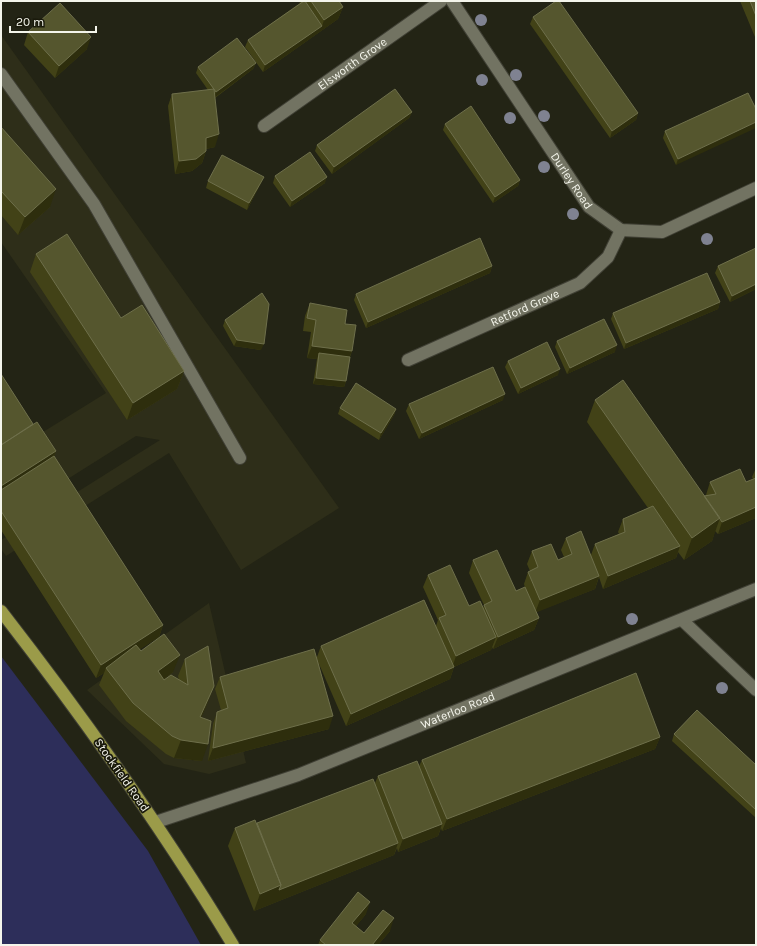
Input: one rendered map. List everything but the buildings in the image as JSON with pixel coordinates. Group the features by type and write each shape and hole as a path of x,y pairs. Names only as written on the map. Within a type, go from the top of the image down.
{"main road":[{"name":"Stockfield Road","path":"1,611 97,739 156,822 233,945"}],"street":[{"name":"Elsworth Grove","path":"264,126 441,1"},
{"name":"Durley Road","path":"452,1 590,207 622,230"},
{"path":"1,74 94,204 240,458"},
{"path":"622,230 662,232 756,188"},
{"name":"Retford Grove","path":"408,360 580,283 608,256 622,230"},
{"name":"Waterloo Road","path":"156,822 298,776 756,589"},
{"path":"682,620 756,690"}],"shaded area":[{"path":"1,35 339,508 241,570 169,453 6,556 1,549 1,540 160,440 136,436 1,521 1,458 106,393 1,242"},
{"path":"209,603 246,763 209,774 164,764 87,690"},
{"path":"1,656 148,851 201,945 1,945"}]}
